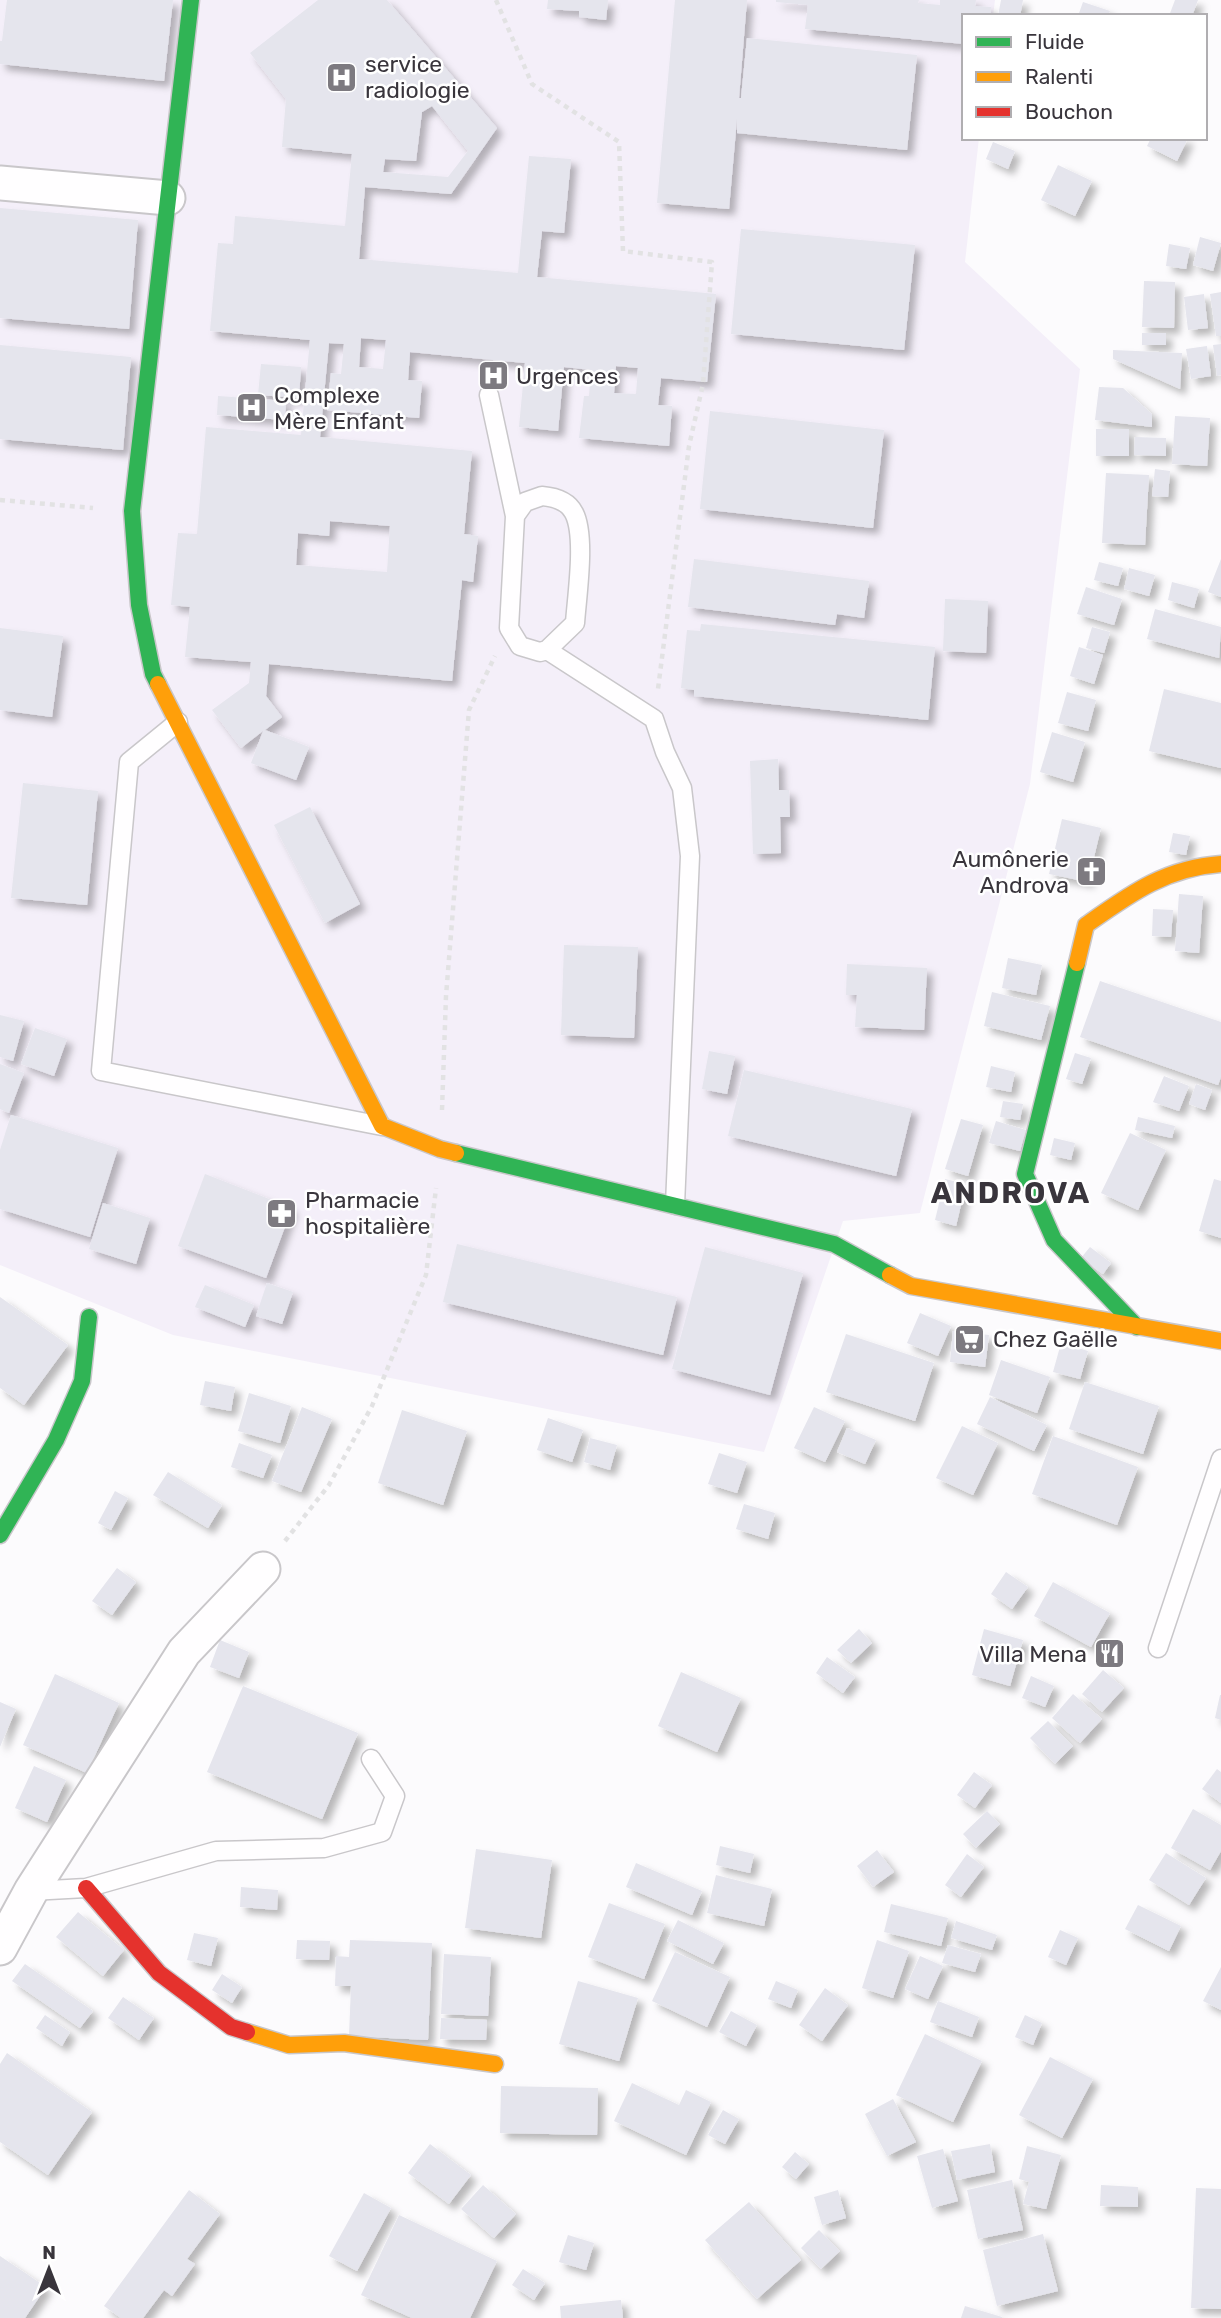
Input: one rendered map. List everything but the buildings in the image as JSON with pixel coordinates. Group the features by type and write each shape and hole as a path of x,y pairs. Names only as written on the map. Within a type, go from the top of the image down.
{"street":[{"path":"191,0 132,511 139,605 153,674 382,1126 440,1149 834,1244 911,1286 1221,1341"},
{"path":"0,183 168,198"},
{"path":"1137,1328 1054,1240 1025,1174 1086,925 1152,880 1204,864 1221,864"},
{"path":"0,1535 56,1440 82,1381 89,1317"},
{"path":"0,1948 31,1891 184,1652 262,1569"},
{"path":"86,1888 159,1973 231,2027 289,2045 344,2043 495,2064"}],"lane":[{"path":"488,395 515,516 509,628 520,646 540,652 547,650 575,623 580,532 573,510 558,498 542,496 524,502 515,516"},
{"path":"547,650 654,719 665,752 682,788 690,856 675,1205"},
{"path":"178,722 130,762 101,1071 382,1126"},
{"path":"1158,1648 1221,1459"},
{"path":"31,1891 86,1888 216,1851 324,1848 382,1832 395,1797 371,1759"}],"path":[{"path":"496,0 532,84 619,142 623,251 712,262 704,384 689,446 654,719"},
{"path":"0,500 132,511"}],"shaded area":[{"path":"0,0 995,0 993,14 962,14 962,140 979,140 965,262 1080,369 1030,784 920,1213 843,1221 764,1452 173,1335 0,1265"}],"traffic: fast":[{"path":"158,684 153,674 139,605 132,511 191,0"},
{"path":"1077,963 1025,1174 1054,1240 1137,1327"},
{"path":"456,1153 834,1244 890,1275"},
{"path":"0,1535 56,1440 82,1381 89,1317"}],"traffic: slow":[{"path":"158,684 382,1126 456,1153"},
{"path":"1077,963 1086,925 1149,884 1182,871 1221,864"},
{"path":"890,1275 911,1286 1221,1341"},
{"path":"247,2032 289,2045 344,2043 495,2064"}],"traffic: jam":[{"path":"86,1888 159,1973 231,2027 247,2032"}],"place":[{"name":"service radiologie","path":"342,77"},
{"name":"Urgences","path":"493,376"},
{"name":"Complexe Mère Enfant","path":"251,408"},
{"name":"Aumônerie Androva","path":"1092,872"},
{"name":"Pharmacie hospitalière","path":"282,1213"},
{"name":"Chez Gaëlle","path":"970,1339"},
{"name":"Villa Mena","path":"1110,1654"}],"district":[{"name":"ANDROVA","path":"1011,1193"}]}
